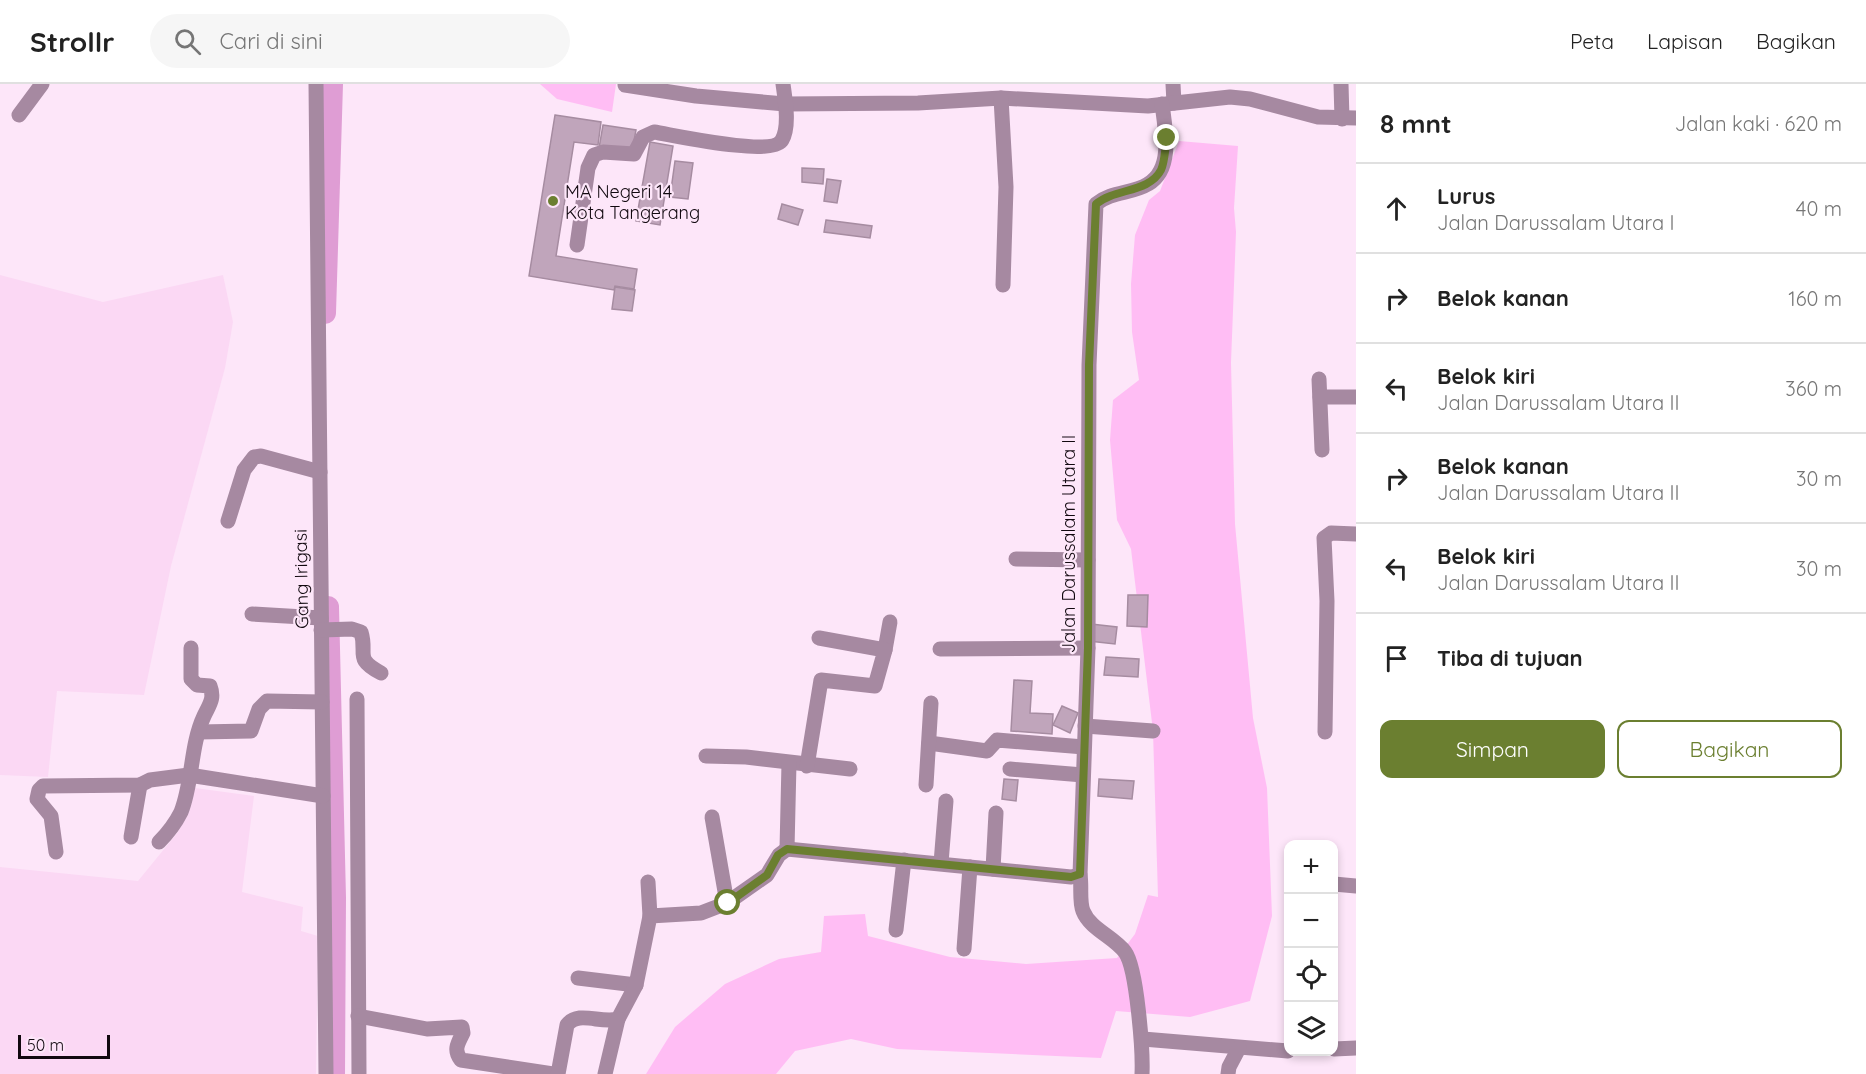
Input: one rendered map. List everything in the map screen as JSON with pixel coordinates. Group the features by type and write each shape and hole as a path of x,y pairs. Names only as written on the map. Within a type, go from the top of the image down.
{"street":[{"path":"20,115 41,84"},
{"name":"Gang Irigasi","path":"315,84 323,626 326,1074"},
{"path":"577,245 588,168 594,155 603,152 634,154 643,137 654,132 755,148 774,147 781,142 784,135 783,84"},
{"path":"1168,104 1173,84"},
{"path":"625,85 696,96 785,104 918,103 1001,98 1032,91 1124,105 1168,104 1230,97 1250,99 1318,117 1349,119 1341,84"},
{"path":"1001,98 1006,187 1003,285"},
{"name":"Jalan Darussalam Utara II","path":"1142,1074 1143,1039 1131,965 1126,953 1089,921 1082,910 1080,874 1088,648 1089,365 1096,204 1105,196 1149,184 1161,170 1167,138 1168,104"},
{"path":"1319,379 1322,450"},
{"path":"1320,397 1356,397"},
{"path":"228,521 244,470 254,457 261,456 320,472"},
{"path":"1325,732 1327,601 1324,538 1330,533 1356,534"},
{"path":"1016,559 1088,560"},
{"path":"252,614 361,632 361,654 368,665 381,673"},
{"path":"807,766 821,680 875,686 890,622"},
{"path":"819,638 885,650"},
{"path":"159,842 173,828 182,809 199,732 204,715 210,707 212,693 210,686 197,685 191,679 191,648"},
{"path":"940,649 1088,648"},
{"path":"357,699 359,1074"},
{"path":"199,732 251,731 258,709 267,701 322,702"},
{"path":"926,785 931,703"},
{"path":"1085,726 1153,731"},
{"path":"929,743 987,751 997,740 1084,747"},
{"path":"706,756 746,757 807,766 850,769"},
{"path":"787,849 789,763"},
{"path":"1010,769 1083,775"},
{"path":"56,852 51,816 38,799 39,790 43,786 140,785 150,780 189,775 323,796"},
{"path":"131,837 140,785"},
{"path":"941,863 946,801"},
{"path":"993,869 996,813"},
{"path":"712,817 728,903"},
{"path":"650,916 700,913 728,903 767,875 778,855 787,849 1071,877 1080,874"},
{"path":"896,930 904,860"},
{"path":"964,949 970,867"},
{"path":"605,1074 618,1019 636,985 650,916 648,882"},
{"path":"1338,884 1356,886"},
{"path":"578,978 636,985"},
{"path":"358,1016 427,1029 462,1027 463,1033 456,1046 457,1055 461,1060 553,1074"},
{"path":"558,1074 567,1025 571,1020 577,1017 611,1021 618,1019"},
{"path":"1143,1039 1284,1051"},
{"path":"1228,1074 1229,1067 1239,1048"},
{"path":"1338,1049 1356,1048"}],"shaded area":[{"path":"540,84 616,84 612,112 557,99"},
{"path":"1179,141 1238,146 1234,208 1236,232 1231,363 1235,524 1253,718 1267,788 1272,916 1250,1001 1190,1017 1116,1011 1101,1058 897,1049 851,1039 795,1051 776,1074 646,1074 675,1027 725,984 779,959 821,952 824,916 865,914 868,936 950,957 1026,964 1117,958 1135,934 1148,895 1158,897 1153,731 1131,549 1117,520 1110,440 1113,400 1139,380 1132,332 1131,284 1135,235 1149,200 1160,191"},
{"path":"0,275 103,302 223,275 233,322 225,368 171,566 144,695 57,691 48,777 0,775"},
{"path":"195,788 254,796 242,892 303,907 301,931 318,936 316,1074 0,1074 0,867 138,881 178,832"}],"building":[{"name":"MA Negeri 14 Kota Tangerang","path":"555,115 601,122 598,145 574,142 556,256 637,269 634,289 615,286 614,290 529,276"},
{"path":"603,125 636,130 632,152 599,148"},
{"path":"650,142 673,146 660,225 636,221"},
{"path":"675,161 693,163 688,199 670,197"},
{"path":"802,168 824,169 823,184 802,182"},
{"path":"827,179 841,181 837,203 824,201"},
{"path":"782,204 803,210 798,225 778,219"},
{"path":"826,220 872,226 870,238 824,232"},
{"path":"615,287 635,290 632,311 612,309"},
{"path":"1128,595 1148,595 1147,627 1127,626"},
{"path":"1091,624 1117,627 1115,644 1089,641"},
{"path":"1106,657 1139,659 1138,677 1104,675"},
{"path":"1014,680 1032,681 1030,713 1053,714 1052,734 1011,731"},
{"path":"1062,706 1078,713 1070,733 1053,725"},
{"path":"1004,779 1018,780 1016,801 1002,799"},
{"path":"1099,779 1134,781 1132,799 1098,796"}],"waterway":[{"path":"325,313 332,84"},
{"path":"328,607 335,898 334,1074"}],"place":[{"name":"MA Negeri 14 Kota Tangerang","path":"553,201"}],"route":[{"path":"728,903 767,875 778,855 787,849 1071,877 1080,874 1088,648 1089,365 1096,204 1105,196 1149,184 1161,170 1167,138"}]}
